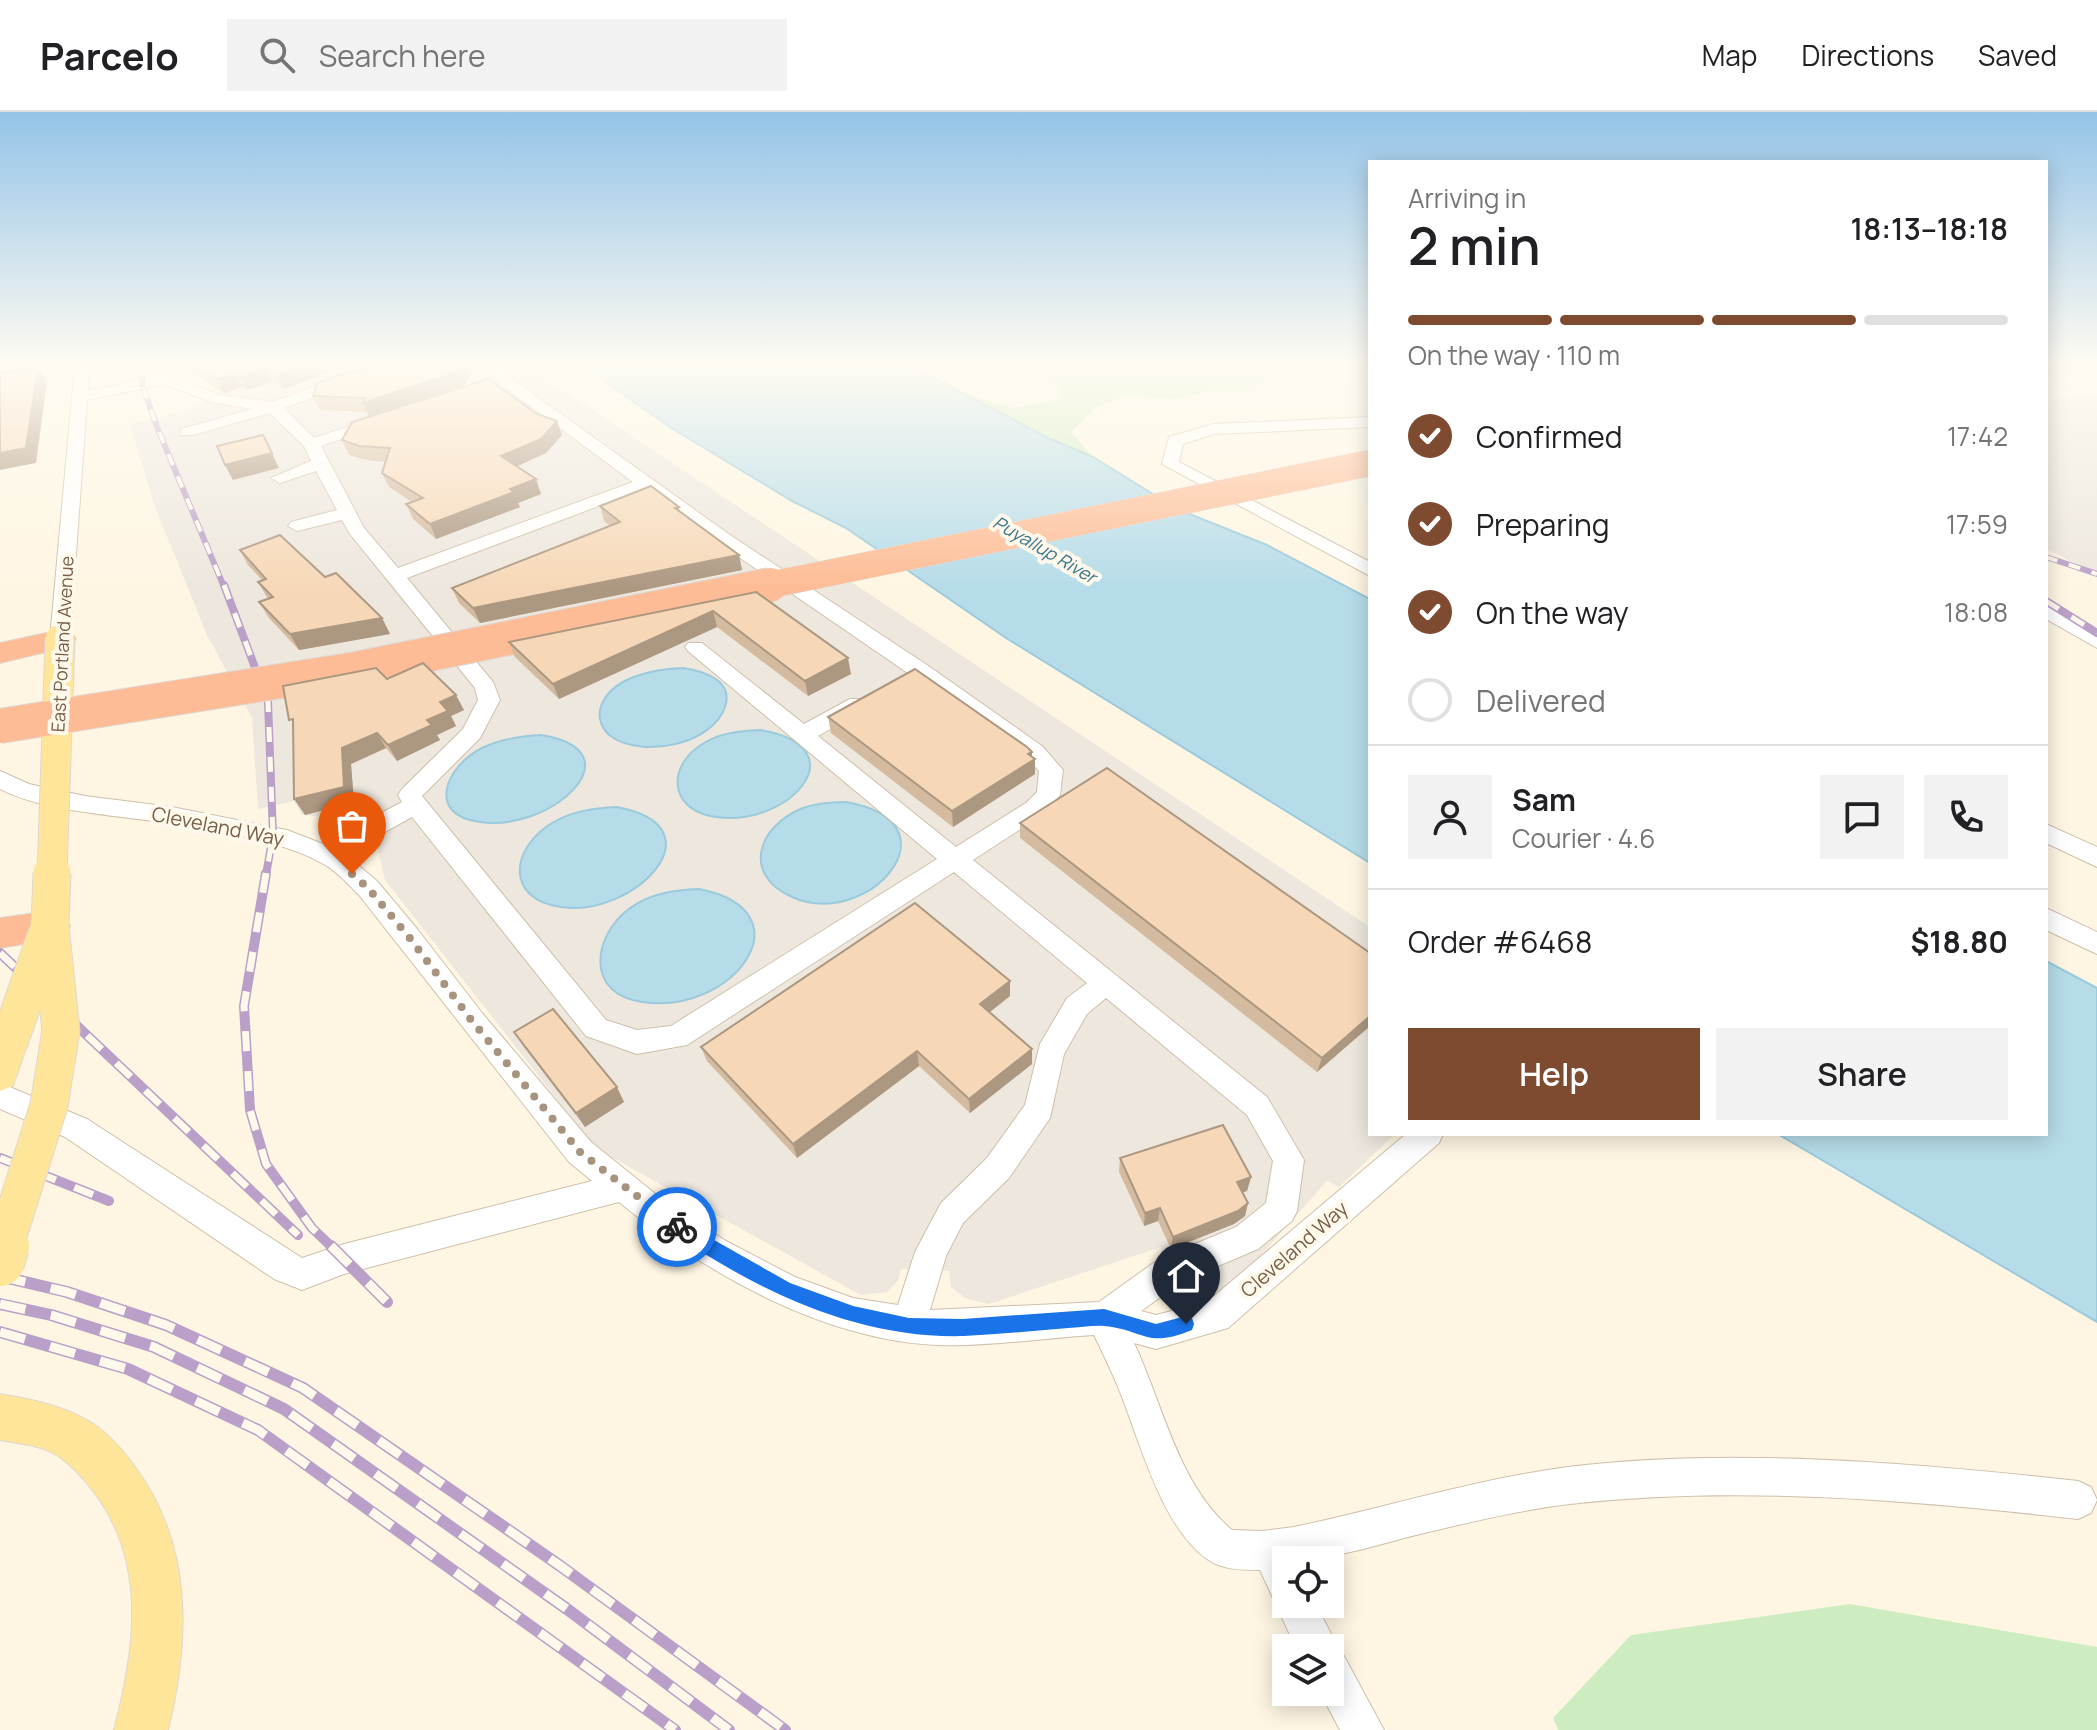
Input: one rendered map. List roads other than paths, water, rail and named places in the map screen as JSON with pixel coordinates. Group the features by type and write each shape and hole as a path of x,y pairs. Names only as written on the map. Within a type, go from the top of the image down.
{"highway":[{"path":"0,703 339,651 1368,447"},
{"path":"0,726 356,669 1368,463"},
{"path":"0,653 61,633"},
{"path":"0,933 50,926"}],"main road":[{"name":"East Portland Avenue","path":"0,1262 49,1105 61,1031 50,926 61,633"},
{"name":"East Portland Avenue","path":"0,1075 50,926"},
{"path":"0,1417 33,1422 68,1435 98,1459 125,1490 144,1527 157,1574 159,1636 152,1693 141,1730"}],"street":[{"name":"East Portland Avenue","path":"61,633 76,439"},
{"path":"305,439 356,530 485,687 489,700 472,733 410,795 415,805 596,1028 637,1042 677,1037 1034,809 1048,795 1051,770 1034,751 920,670 583,439"},
{"path":"311,444 327,439"},
{"path":"1183,439 1175,441 1170,464 1368,569"},
{"path":"280,478 321,463"},
{"path":"396,575 645,483"},
{"path":"297,526 347,513"},
{"path":"2048,611 2097,642"},
{"path":"695,647 1257,1106 1289,1160 1281,1211 1247,1238 1171,1270 1104,1318 1180,1491 1198,1522 1223,1548 1243,1552 1272,1565"},
{"path":"802,735 920,670"},
{"name":"Cleveland Way","path":"0,779 23,791 85,804 172,815 273,835 325,854 368,888 580,1152 623,1187 715,1252 785,1289 853,1315 909,1326 1000,1326 1104,1318 1156,1332 1216,1316 1426,1136"},
{"path":"325,854 415,805"},
{"path":"2048,834 2097,858"},
{"path":"2048,919 2097,944"},
{"path":"909,1326 931,1252 952,1213 998,1168 1039,1109 1050,1052 1077,1006 1116,992"},
{"path":"0,1096 76,1128 286,1268 302,1274 344,1259 623,1187"},
{"path":"1337,1546 1426,1513 1586,1484 1768,1478 1956,1485 2078,1500"},
{"path":"1344,1695 1363,1730"}],"water":[{"name":"Puyallup River","path":"689,439 1050,439 1093,457 1177,509 1267,545 1368,598 1368,862 1006,638 846,528 792,501"},
{"path":"683,668 715,678 725,690 725,707 718,720 706,731 692,739 658,747 625,743 606,732 600,710 612,690 622,682 646,673"},
{"path":"760,730 791,740 807,753 810,769 802,786 786,801 764,812 738,818 710,816 687,804 680,795 678,785 679,774 690,754 722,735"},
{"path":"541,735 570,744 583,757 584,772 574,789 557,804 507,822 480,822 463,818 452,810 447,800 447,789 451,777 469,756 503,740"},
{"path":"846,802 880,814 898,830 900,850 891,870 873,887 849,899 821,904 792,897 776,887 766,876 761,863 766,838 775,826 803,808"},
{"path":"617,807 648,817 663,833 665,850 656,869 639,885 615,899 589,907 561,907 530,894 522,884 520,872 528,846 538,834 567,816 592,809"},
{"path":"699,889 732,901 750,918 754,938 747,959 730,978 705,993 675,1002 642,1002 624,997 611,988 603,976 600,962 608,933 617,920 646,899 672,891"},
{"path":"2048,962 2097,988 2097,1322 1781,1136 2048,1136"}],"railway":[{"path":"162,439 224,587"},
{"path":"2048,558 2097,574"},
{"path":"224,585 268,702 273,835 266,875"},
{"path":"2048,602 2097,633"},
{"path":"266,873 244,1006 250,1110 266,1164 312,1228 333,1248"},
{"path":"0,953 298,1235"},
{"path":"0,1158 109,1201"},
{"path":"333,1248 387,1302"},
{"path":"0,1276 67,1292 166,1325 303,1388 559,1565 785,1730"},
{"path":"0,1304 51,1315 154,1347 284,1409 567,1609 729,1730"},
{"path":"0,1332 128,1369 258,1430 675,1730"}]}
